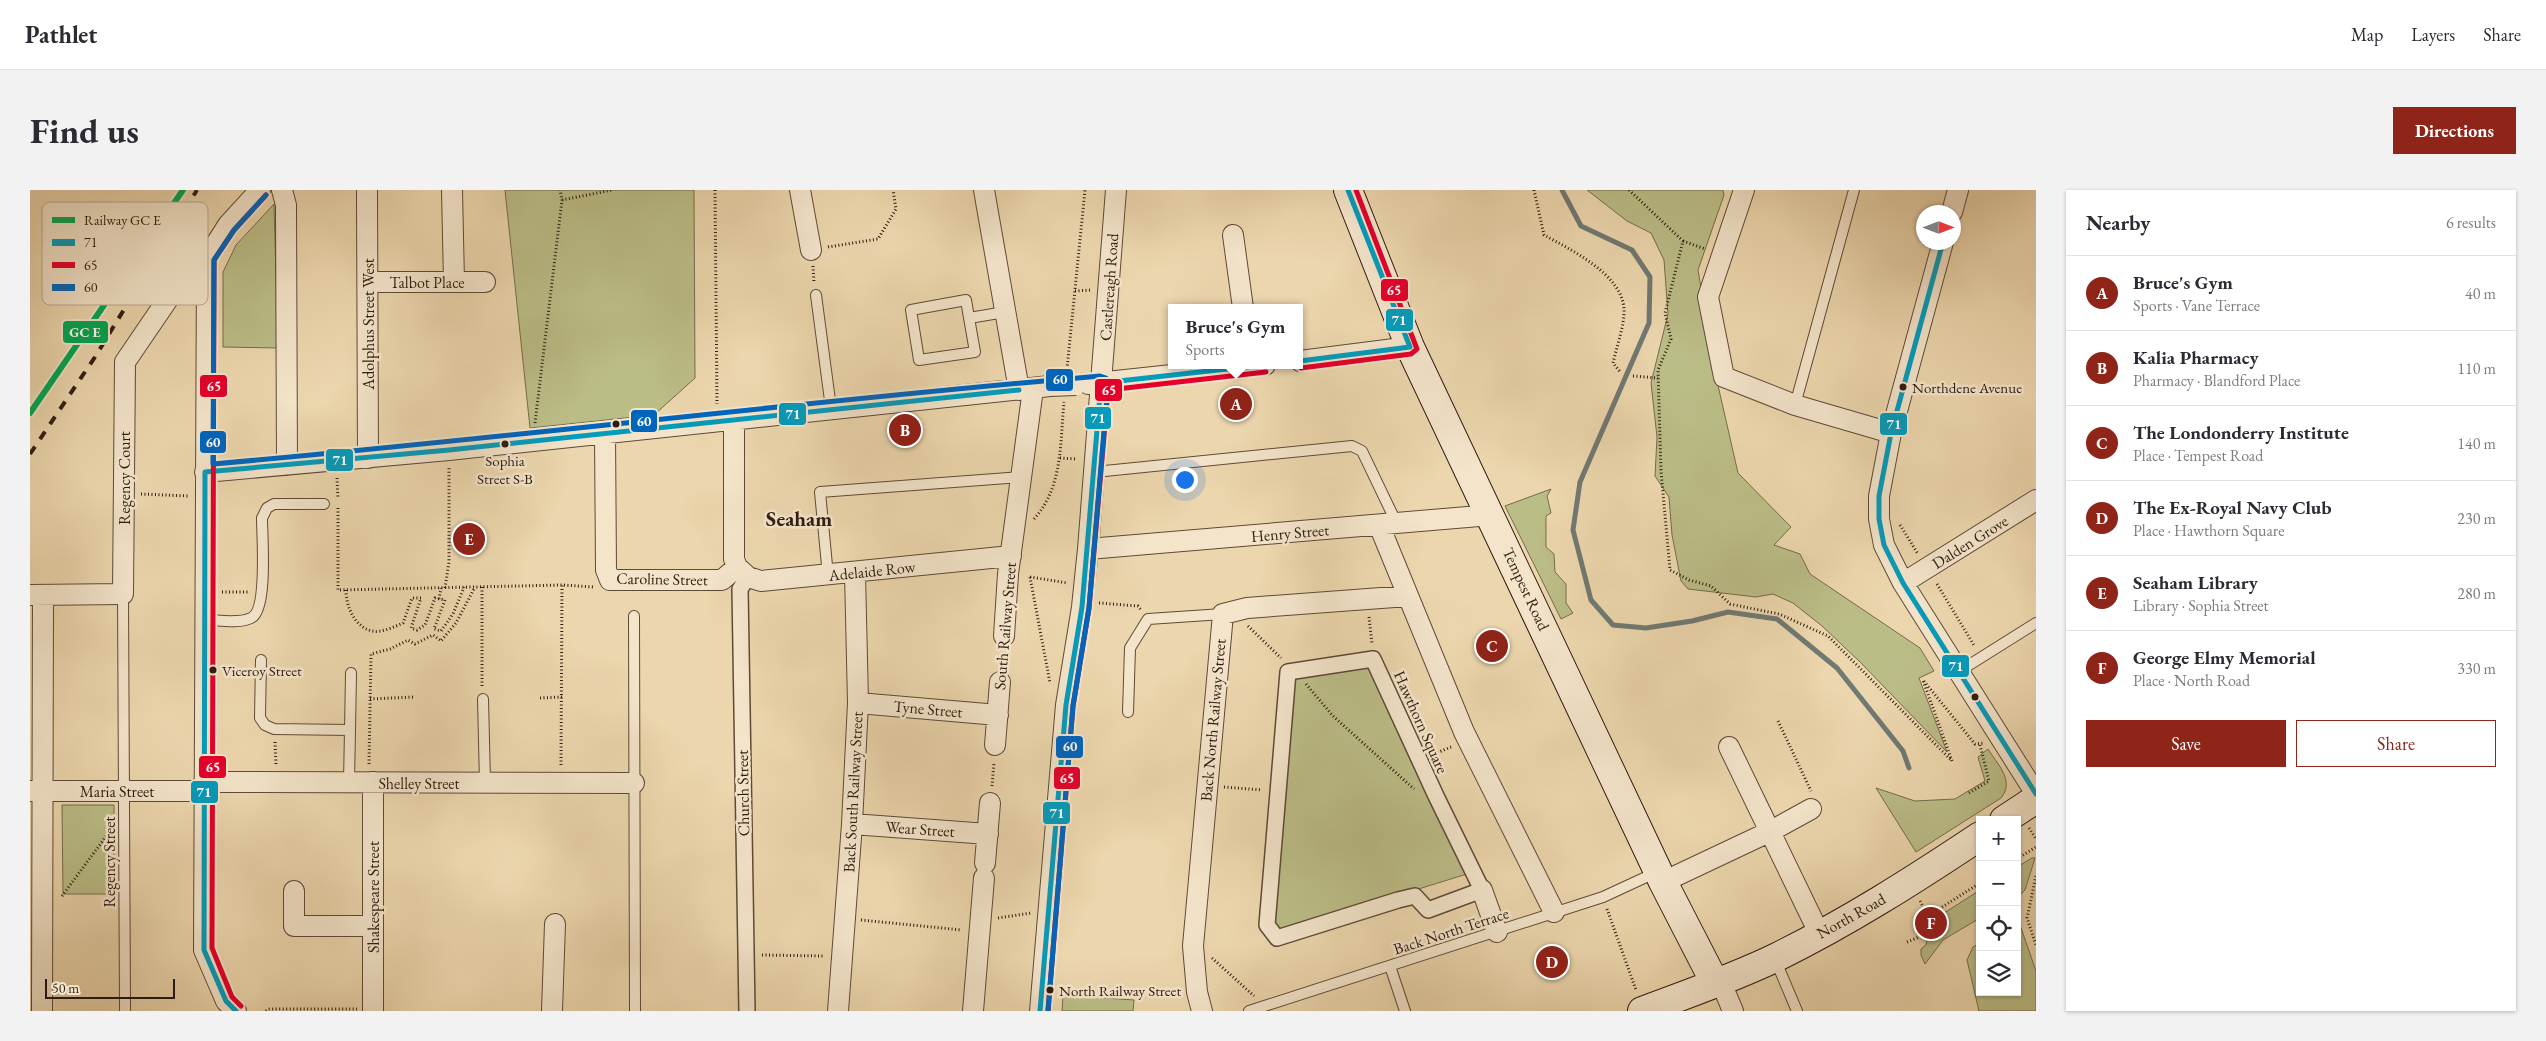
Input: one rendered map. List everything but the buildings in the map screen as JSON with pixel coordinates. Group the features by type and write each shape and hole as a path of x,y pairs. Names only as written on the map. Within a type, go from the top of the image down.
{"main road":[{"name":"Tempest Road","path":"1348,190 1410,347 1491,514 1661,877 1718,982"},
{"path":"2021,817 2036,799"},
{"name":"North Road","path":"1643,1011 1775,958 1884,898 1976,839"}],"street":[{"path":"208,256 228,225 260,190"},
{"path":"282,190 286,204 288,465"},
{"name":"Adolphus Street West","path":"367,190 368,458"},
{"path":"452,190 454,282"},
{"path":"800,190 811,250"},
{"name":"South Railway Street","path":"984,190 1005,312 1051,387 1020,477 1009,565 1004,636"},
{"name":"Castlereagh Road","path":"1101,383 1116,190"},
{"path":"1744,190 1708,297 1724,377 1796,405 1891,433"},
{"path":"1954,205 1958,190"},
{"path":"1233,235 1242,304"},
{"path":"1941,250 1891,433 1879,496 1879,519 1884,545 1903,583 2036,794"},
{"name":"Talbot Place","path":"368,282 485,282"},
{"name":"Regency Court","path":"123,594 124,362 164,305"},
{"path":"207,305 204,950 224,1008"},
{"path":"1303,361 1410,347"},
{"path":"205,472 449,450 831,408 1229,369"},
{"path":"1040,1011 1066,705 1082,607 1095,472 1101,383"},
{"name":"Church Street","path":"726,420 734,559 743,572 740,589 747,1011"},
{"name":"Caroline Street","path":"605,433 606,570 610,580 722,580 743,572"},
{"name":"Dalden Grove","path":"1903,583 2036,500"},
{"name":"Henry Street","path":"1088,549 1491,514"},
{"path":"1388,524 1408,596 1467,740 1554,912"},
{"name":"Adelaide Row","path":"743,572 761,581 855,573 1009,565"},
{"name":"Back South Railway Street","path":"838,1011 852,824 858,703 855,573"},
{"path":"42,1011 42,925 36,791 37,595 123,594"},
{"path":"1223,614 1247,608 1408,596"},
{"name":"Back North Railway Street","path":"1202,1011 1197,992 1193,946 1223,614"},
{"name":"Hawthorn Square","path":"1294,670 1373,659 1482,890"},
{"path":"1294,670 1288,672 1266,925 1277,938 1415,896 1428,910 1482,890 1497,932"},
{"name":"South Railway Street","path":"995,745 1000,682"},
{"name":"Tyne Street","path":"858,703 998,715"},
{"path":"1729,747 1820,934"},
{"name":"Shelley Street","path":"204,786 364,782 634,784"},
{"name":"Shakespeare Street","path":"364,782 373,926 373,1010"},
{"name":"Maria Street","path":"36,791 124,792 204,786"},
{"path":"974,1011 990,803"},
{"path":"1661,877 1771,831 1810,809"},
{"name":"Wear Street","path":"852,824 988,834"},
{"path":"294,891 294,926 373,926"},
{"path":"552,1011 555,924"},
{"path":"1718,982 1733,1011"}],"lane":[{"path":"1796,405 1854,190"},
{"path":"816,295 831,408"},
{"path":"966,300 969,318 975,352 919,360 911,310 966,300"},
{"path":"969,318 1005,312"},
{"path":"1095,472 1352,446 1362,451 1388,524"},
{"path":"828,576 820,492 1020,477"},
{"path":"204,620 251,618 258,613 262,592 262,518 267,508 274,504 324,504"},
{"name":"Regency Street","path":"123,594 125,1011"},
{"path":"1128,712 1130,648 1148,619 1223,614"},
{"path":"634,616 635,1011"},
{"path":"1958,672 2036,623"},
{"path":"261,660 260,718 265,725 274,729 350,730"},
{"path":"351,673 350,730 364,782"},
{"path":"482,694 485,783"},
{"name":"Back North Terrace","path":"1249,1011 1497,932 1661,877"},
{"path":"1775,958 1797,1011"},
{"path":"1390,966 1405,1011"}],"path":[{"path":"533,441 562,200 560,190"},
{"path":"562,200 612,190"},
{"path":"715,190 726,420"},
{"path":"816,295 811,250 878,239 896,209 893,190"},
{"path":"1033,521 1045,507 1054,486 1060,458 1051,387 1075,291 1084,190"},
{"path":"1534,190 1544,235 1580,255 1614,282 1624,309 1613,363 1621,373"},
{"path":"1629,190 1683,241 1722,255"},
{"path":"1683,241 1665,313 1671,339 1658,370 1661,471 1670,570 1689,580 1711,586 1730,604 1779,614 1828,636 1952,761 1924,680 1975,744 1980,745 1999,737"},
{"path":"1075,291 1097,290"},
{"path":"1633,376 1658,378"},
{"path":"439,599 449,562 449,450"},
{"path":"1060,458 1073,459"},
{"path":"337,461 338,590 562,585 601,587 610,580"},
{"path":"123,493 205,497"},
{"path":"1897,520 1923,561"},
{"path":"1009,565 1030,577 1074,584"},
{"path":"1932,576 1979,654"},
{"path":"1030,577 1051,689"},
{"path":"561,783 562,585"},
{"path":"346,590 346,598 355,621 372,631 387,629 403,623 412,598 422,598 410,628 417,630 425,625 435,598 445,600 434,629 441,631 453,614 464,587"},
{"path":"364,782 371,654 390,649 408,640 415,644 433,635 440,641 456,623 475,587"},
{"path":"482,587 482,694"},
{"path":"415,598 417,588"},
{"path":"204,592 262,592"},
{"path":"1367,599 1373,659"},
{"path":"1096,603 1138,606 1148,619"},
{"path":"1223,614 1244,623 1294,670 1333,716 1393,771 1428,800 1436,796"},
{"path":"370,699 415,698"},
{"path":"540,698 562,698"},
{"path":"1778,721 1813,795 1810,809"},
{"path":"1419,760 1467,740"},
{"path":"990,803 995,745"},
{"path":"1969,794 1989,781 1980,745"},
{"path":"1207,785 1278,791"},
{"path":"42,925 124,813"},
{"path":"2021,827 2036,839"},
{"path":"2021,856 2036,847"},
{"path":"2036,876 2027,918 2036,945"},
{"path":"1907,942 1919,937 1928,916 1976,886"},
{"path":"1603,896 1643,1011"},
{"path":"1916,896 1928,916"},
{"path":"845,919 980,927 1025,912 1034,913"},
{"path":"1193,946 1204,950 1265,1006"},
{"path":"746,955 842,957"},
{"path":"266,1011 268,1009 373,1010"}],"green space":[{"path":"505,190 694,190 695,378 654,415 530,428"},
{"path":"1587,190 1723,190 1724,195 1698,270 1717,381 1738,473 1791,527 1774,545 1800,554 1810,574 1920,648 1934,671 1919,678 1947,752 1860,662 1822,626 1793,603 1773,594 1756,597 1688,589 1681,581 1672,535 1669,497 1655,476 1657,437 1651,383 1668,314 1664,260 1651,233 1627,221"},
{"path":"274,204 278,348 223,347 223,272 236,245"},
{"path":"1551,489 1547,496 1551,513 1546,516 1546,547 1554,554 1555,572 1566,584 1566,603 1573,613 1561,619 1505,506"},
{"path":"1369,663 1467,874 1276,933 1269,925 1294,678"},
{"path":"1988,749 2006,779 2005,792 2001,798 1916,852 1876,788 1915,801 1955,799 1985,781 1978,757"},
{"path":"62,805 114,805 114,894 63,894"},
{"path":"2035,858 2025,890 2021,894 2021,865"},
{"path":"1976,893 1976,920 1943,940 1925,964 1921,955 1921,949 1926,945 1930,928 1935,926 1938,917"},
{"path":"2021,928 2036,971 2036,1011 1979,1011 1967,960 1973,947 1976,945 1976,996 2021,996"},
{"path":"1063,995 1134,1000 1133,1011 1062,1011"}],"waterway":[{"path":"1562,190 1581,226 1632,250 1650,277 1649,323 1580,482 1573,530 1591,600 1613,625 1646,628 1692,621 1728,612 1777,619 1837,668 1903,751 1909,768"}],"railway":[{"path":"190,202 197,190"},
{"path":"30,454 95,357 127,305"}],"transit line":[{"path":"175,202 183,190"},
{"name":"71","path":"1303,361 1410,347 1348,190"},
{"name":"65","path":"1303,368 1411,354 1417,349 1356,190"},
{"name":"65","path":"241,1006 232,997 212,948 214,260 234,230 266,195"},
{"name":"60","path":"266,195 234,230 214,260 213,464 989,386 1100,376 1106,378 1108,384 1089,608 1073,706 1048,1011"},
{"name":"71","path":"1941,250 1891,433 1879,496 1879,519 1884,545 1903,583 2036,794"},
{"path":"30,413 104,305"},
{"name":"71","path":"1040,1011 1066,705 1082,607 1101,383 1227,369"},
{"name":"65","path":"1048,1011 1073,706 1089,608 1108,390 1266,372"},
{"name":"71","path":"236,1011 226,1001 204,950 205,472 449,450 1019,390"}],"place":[{"name":"Northdene Avenue","path":"1903,387"},
{"name":"Bruce's Gym","path":"1236,404"},
{"name":"Kalia Pharmacy","path":"905,430"},
{"name":"Sophia Street S-B","path":"505,444"},
{"name":"Seaham Library","path":"469,539"},
{"name":"The Londonderry Institute","path":"1492,646"},
{"name":"Viceroy Street","path":"213,670"},
{"name":"George Elmy Memorial","path":"1931,923"},
{"name":"The Ex-Royal Navy Club","path":"1552,962"},
{"name":"North Railway Street","path":"1050,990"}],"district":[{"name":"Seaham","path":"799,518"}]}
